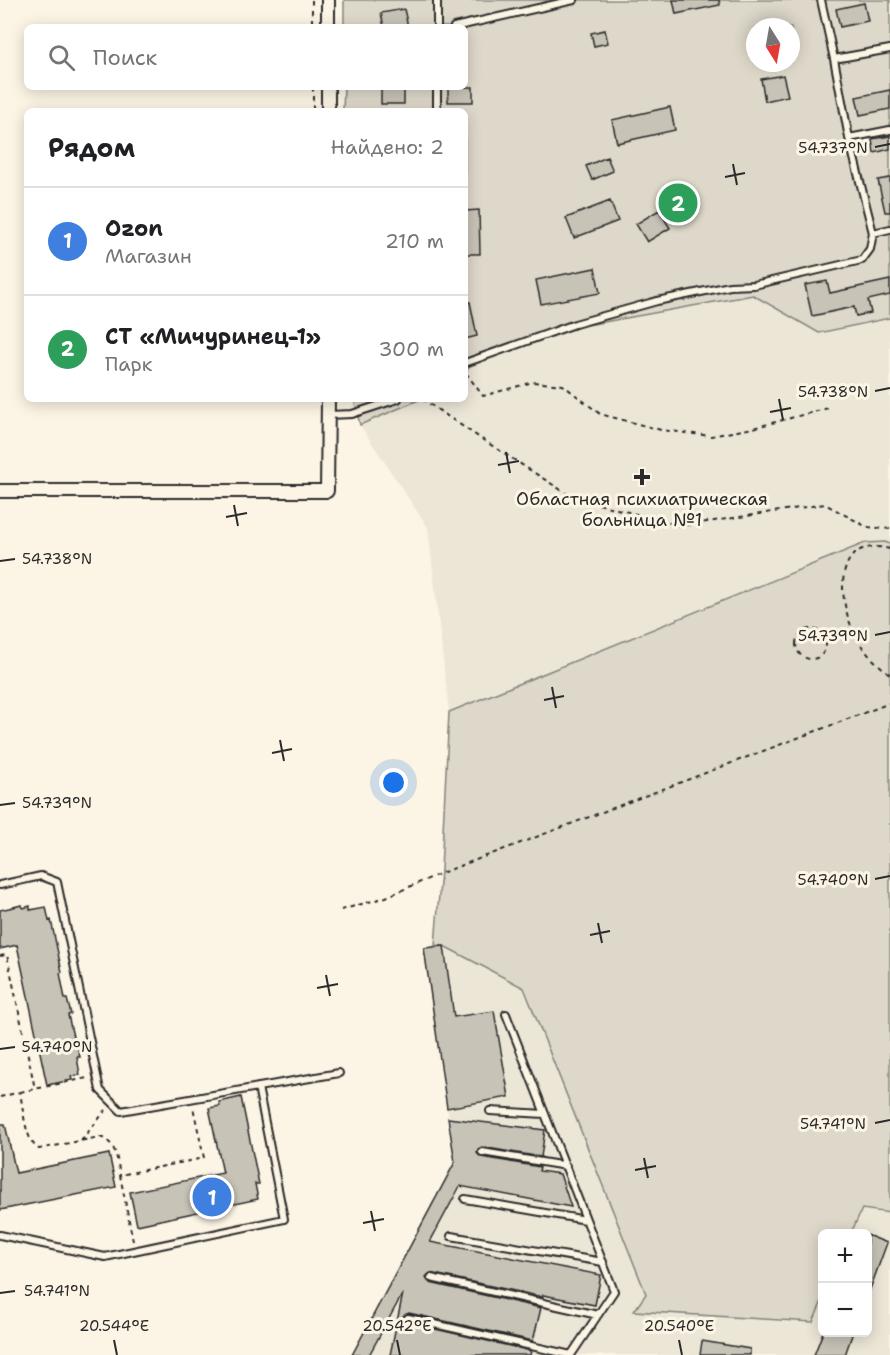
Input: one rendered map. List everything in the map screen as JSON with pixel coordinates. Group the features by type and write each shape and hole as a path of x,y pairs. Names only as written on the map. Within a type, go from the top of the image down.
{"street":[{"path":"328,0 328,24"},
{"path":"328,90 328,108"},
{"path":"0,491 327,491 328,402"}],"lane":[{"path":"437,0 437,24"},
{"path":"467,24 574,0"},
{"path":"468,362 575,324 657,301 730,286 754,285 862,260 870,249 873,233 849,138 821,0"},
{"path":"834,59 890,49"},
{"path":"437,90 437,108"},
{"path":"849,138 890,130"},
{"path":"873,233 890,229"},
{"path":"328,415 352,414 389,402"},
{"path":"0,885 40,876 57,882 100,1090 121,1111 339,1073"},
{"path":"408,1318 571,1355 614,1291 506,1014"},
{"path":"0,1235 105,1257 284,1219 258,1087"},
{"path":"490,1111 545,1114"},
{"path":"482,1152 566,1166"},
{"path":"465,1199 586,1220"},
{"path":"451,1236 603,1262"},
{"path":"431,1278 598,1315"}],"path":[{"path":"312,0 312,24"},
{"path":"313,90 313,108"},
{"path":"468,377 483,396 532,382 563,385 600,414 661,430 711,436 832,408"},
{"path":"426,402 562,490 583,500 681,526 825,504 867,527 890,529"},
{"path":"890,549 880,547 863,549 851,557 844,568 843,597 852,629 867,654 890,674"},
{"path":"814,629 821,632 827,639 822,656 815,660 806,659 799,654 795,646 796,636 802,631 814,629"},
{"path":"827,639 852,629"},
{"path":"341,910 386,897 455,867 890,703"},
{"path":"0,956 7,955 35,1089"},
{"path":"0,1096 97,1076"},
{"path":"20,1092 29,1139 35,1147 44,1149 100,1137 109,1141 114,1149 135,1250"},
{"path":"120,1175 204,1158 192,1099"},
{"path":"81,1141 112,1102"}],"shaded area":[{"path":"344,0 890,0 890,318 819,333 753,295 571,328 470,365 468,369 468,108 343,108 344,90 468,90 468,24 344,24"},
{"name":"Областная психиатрическая больница №1","path":"753,295 819,333 890,318 890,544 865,543 449,712 428,528 360,425 414,402 468,402 468,369 470,365 571,328"},
{"path":"355,402 414,402 360,425"},
{"path":"865,543 890,544 890,1213 862,1209 853,1229 818,1229 818,1310 813,1322 634,1311 646,1294 524,988 444,946 435,945 449,712"},
{"path":"435,945 444,946 523,988 647,1294 635,1311 813,1322 818,1310 818,1337 872,1337 872,1229 853,1229 862,1209 890,1213 890,1355 352,1355 455,1162 424,948"}],"building":[{"path":"673,0 719,0 720,5 676,14"},
{"path":"864,3 868,21 840,27 836,9"},
{"path":"404,9 407,24 383,24 381,13"},
{"path":"605,30 608,43 594,46 591,33"},
{"path":"783,75 788,96 765,101 761,79"},
{"path":"468,87 473,87 473,102 448,102 448,90 468,90"},
{"path":"381,90 404,90 404,104 381,104"},
{"path":"890,90 890,109 860,115 856,97"},
{"path":"670,107 675,130 617,143 612,120"},
{"path":"890,136 890,149 874,153 872,139"},
{"path":"607,157 613,171 592,180 586,166"},
{"path":"890,178 890,212 885,212 878,180"},
{"path":"610,201 618,221 574,238 566,218"},
{"path":"479,210 480,254 468,254 468,211"},
{"path":"659,210 670,228 647,242 636,224"},
{"path":"595,268 600,293 541,304 536,280"},
{"path":"890,280 890,295 868,300 871,313 856,316 854,307 812,316 805,285 827,281 830,293"},
{"path":"468,302 470,302 477,336 468,338"},
{"path":"22,905 23,908 30,906 30,910 46,907 49,921 51,920 65,999 67,999 71,1014 68,1015 80,1057 77,1057 80,1075 71,1076 72,1080 47,1085 17,945 0,949 0,910"},
{"path":"444,946 454,1017 494,1011 509,1097 447,1108 424,948"},
{"path":"241,1097 259,1184 255,1184 258,1199 137,1225 130,1192 223,1173 209,1108 220,1106 219,1102"},
{"path":"448,1118 545,1130 541,1157 482,1147 477,1153 481,1157 540,1167 539,1171 560,1174 571,1207 460,1186 430,1242 601,1275 595,1305 543,1295 543,1297 430,1273 426,1277 430,1283 541,1308 533,1341 409,1313 403,1316 405,1322 531,1351 530,1355 390,1355 403,1293 369,1355 352,1355 455,1162"},
{"path":"0,1124 5,1124 16,1173 109,1154 116,1187 0,1210"},
{"path":"872,1237 887,1243 872,1284"},
{"path":"821,1337 851,1337 845,1355 814,1355"},
{"path":"702,1341 750,1349 750,1355 700,1355"}],"place":[{"name":"СТ «Мичуринец-1»","path":"678,203"},
{"name":"Областная психиатрическая больница №1","path":"642,477"},
{"name":"Ozon","path":"212,1197"}]}
